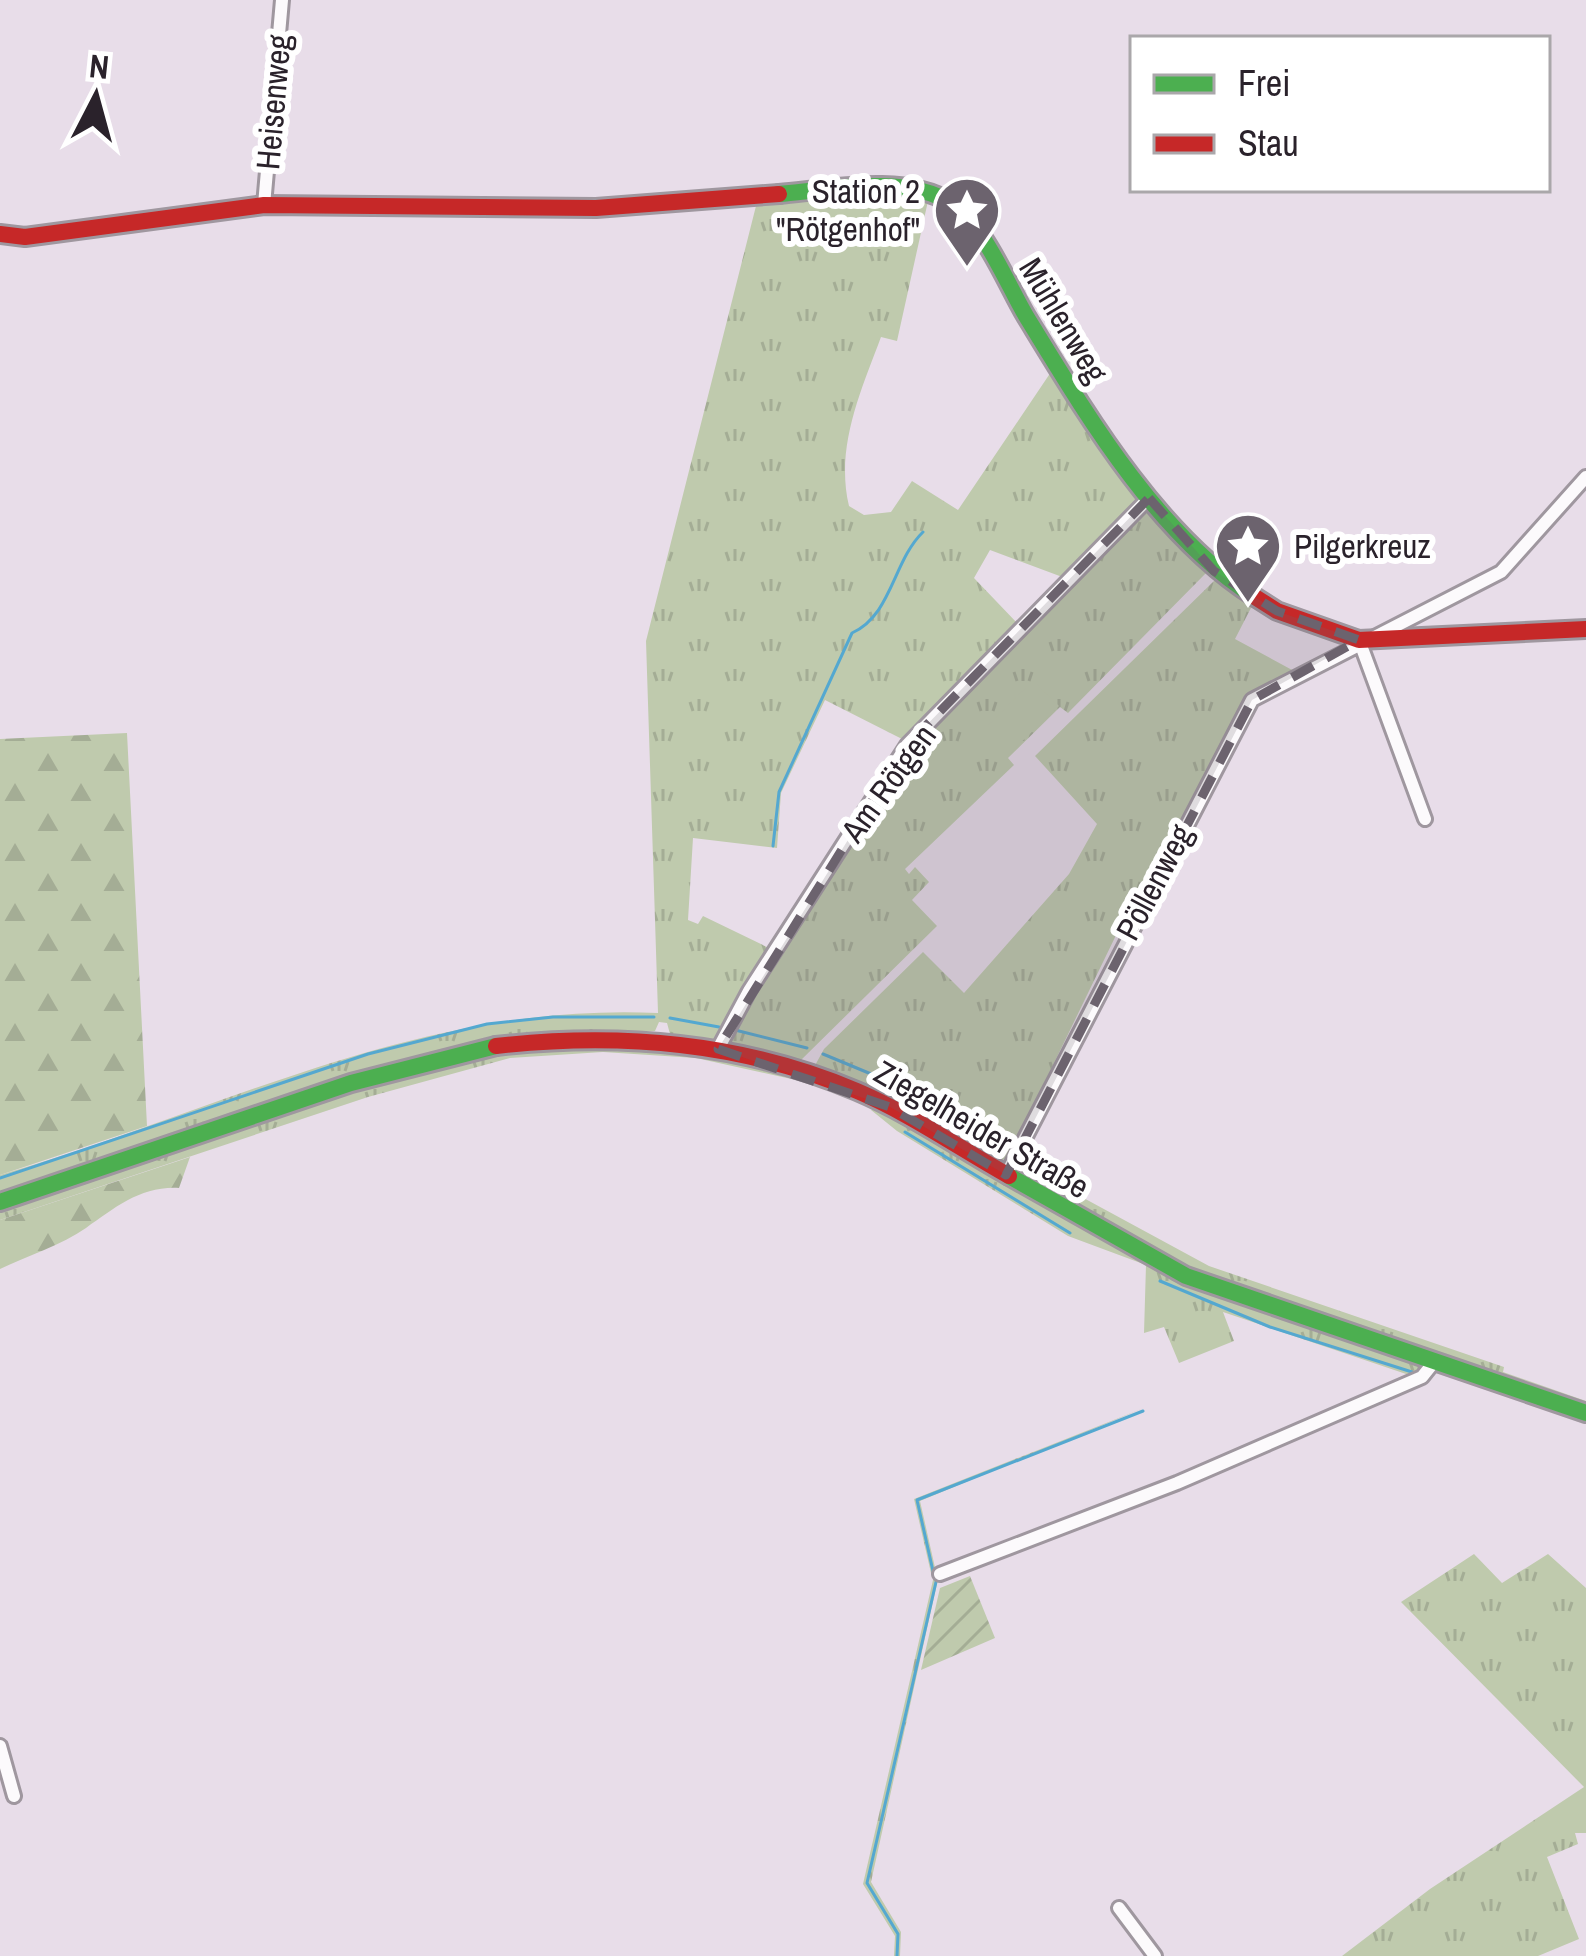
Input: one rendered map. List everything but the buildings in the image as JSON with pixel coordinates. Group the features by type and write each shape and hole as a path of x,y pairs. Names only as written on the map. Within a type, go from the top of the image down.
{"street":[{"name":"Heisenweg","path":"264,205 282,0"},
{"name":"Mühlenweg","path":"0,234 25,237 264,205 596,208 886,185 919,191 949,202 976,232 1095,429 1214,572 1276,611 1359,640 1586,629"},
{"name":"Pöllenweg","path":"1006,1175 1126,933 1252,700 1359,640 1501,572 1586,478"},
{"name":"Am Rötgen","path":"718,1048 749,991 907,745 1149,497"},
{"path":"1359,640 1425,819"},
{"name":"Ziegelheider Straße","path":"0,1202 351,1083 465,1050 604,1037 718,1048 858,1091 1186,1276 1586,1413"},
{"path":"940,1574 1422,1377 1434,1361"},
{"path":"0,1746 14,1796"},
{"path":"1119,1908 1156,1956"}],"highlighted area":[{"path":"1149,498 1214,571 1277,611 1359,640 1252,700 1006,1175 890,1107 718,1049 907,745"}],"green space":[{"path":"887,192 928,201 897,341 881,337 852,420 845,462 849,506 864,515 891,512 912,481 958,510 1053,369 1139,496 1065,578 990,550 974,578 1019,625 904,740 825,700 781,793 777,848 693,838 688,920 698,924 703,916 771,949 715,1042 670,1034 667,1023 659,1022 655,1031 478,1042 0,1196 0,1175 403,1042 570,1014 658,1013 646,641 757,202"},
{"path":"1149,507 1207,572 1068,713 1060,707 1008,758 1014,765 905,869 909,874 915,867 929,882 912,900 937,926 798,1063 731,1044 730,1033 752,993 907,751"},
{"path":"1215,580 1253,604 1235,639 1294,671 1245,695 1202,784 1120,927 1009,1156 1000,1162 903,1106 813,1069 824,1049 923,952 964,993 1069,874 1097,824 1035,756"},
{"path":"1033,681 1059,706 1008,755 983,730"},
{"path":"127,733 147,1126 0,1175 0,739"},
{"path":"611,1042 741,1063 804,1081 867,1103 805,1082 696,1058 603,1052 510,1058 368,1097 0,1220 0,1207 426,1068 479,1054"},
{"path":"879,1108 1117,1246 1314,1331 1417,1363 1422,1370 1412,1376 1223,1312 1234,1341 1179,1363 1164,1327 1144,1333 1146,1265 1068,1236 897,1131 871,1110"},
{"path":"190,1157 179,1188 141,1194 66,1240 0,1269 0,1220"},
{"path":"1019,1163 1209,1266 1504,1367 1503,1372 1586,1401 1586,1407 1313,1318 1191,1270 1018,1175"},
{"path":"1144,1408 920,1501 936,1572 931,1573 914,1499"},
{"path":"1474,1554 1502,1583 1548,1554 1586,1588 1586,1833 1575,1833 1578,1844 1547,1857 1579,1939 1538,1956 1342,1956 1430,1889 1584,1787 1401,1602"},
{"path":"970,1576 995,1638 921,1670 940,1588"},
{"path":"938,1579 871,1882 901,1932 900,1956 894,1956 895,1936 863,1884 933,1580"}],"waterway":[{"path":"773,846 779,792 852,633 876,614 923,532"},
{"path":"0,1178 368,1054 487,1024 553,1017 654,1017"},
{"path":"670,1018 719,1027"},
{"path":"735,1030 807,1048"},
{"path":"823,1054 900,1086"},
{"path":"905,1132 1070,1233"},
{"path":"1160,1281 1270,1327 1412,1372"},
{"path":"933,1571 917,1500 1143,1411"},
{"path":"897,1956 898,1934 867,1883 936,1582"}],"traffic: fast":[{"path":"779,194 890,186 932,194 962,213 984,239 1049,354 1126,470 1186,541 1255,597"},
{"path":"0,1202 351,1083 496,1046"},
{"path":"1009,1176 1186,1276 1586,1413"}],"traffic: jam":[{"path":"0,234 25,237 264,205 596,208 779,194"},
{"path":"1255,597 1277,611 1359,640 1586,629"},
{"path":"496,1046 634,1041 769,1061 876,1100 1009,1176"}],"place":[{"name":"Station 2 \"Rötgenhof\"","path":"967,269"},
{"name":"Pilgerkreuz","path":"1248,605"}]}
